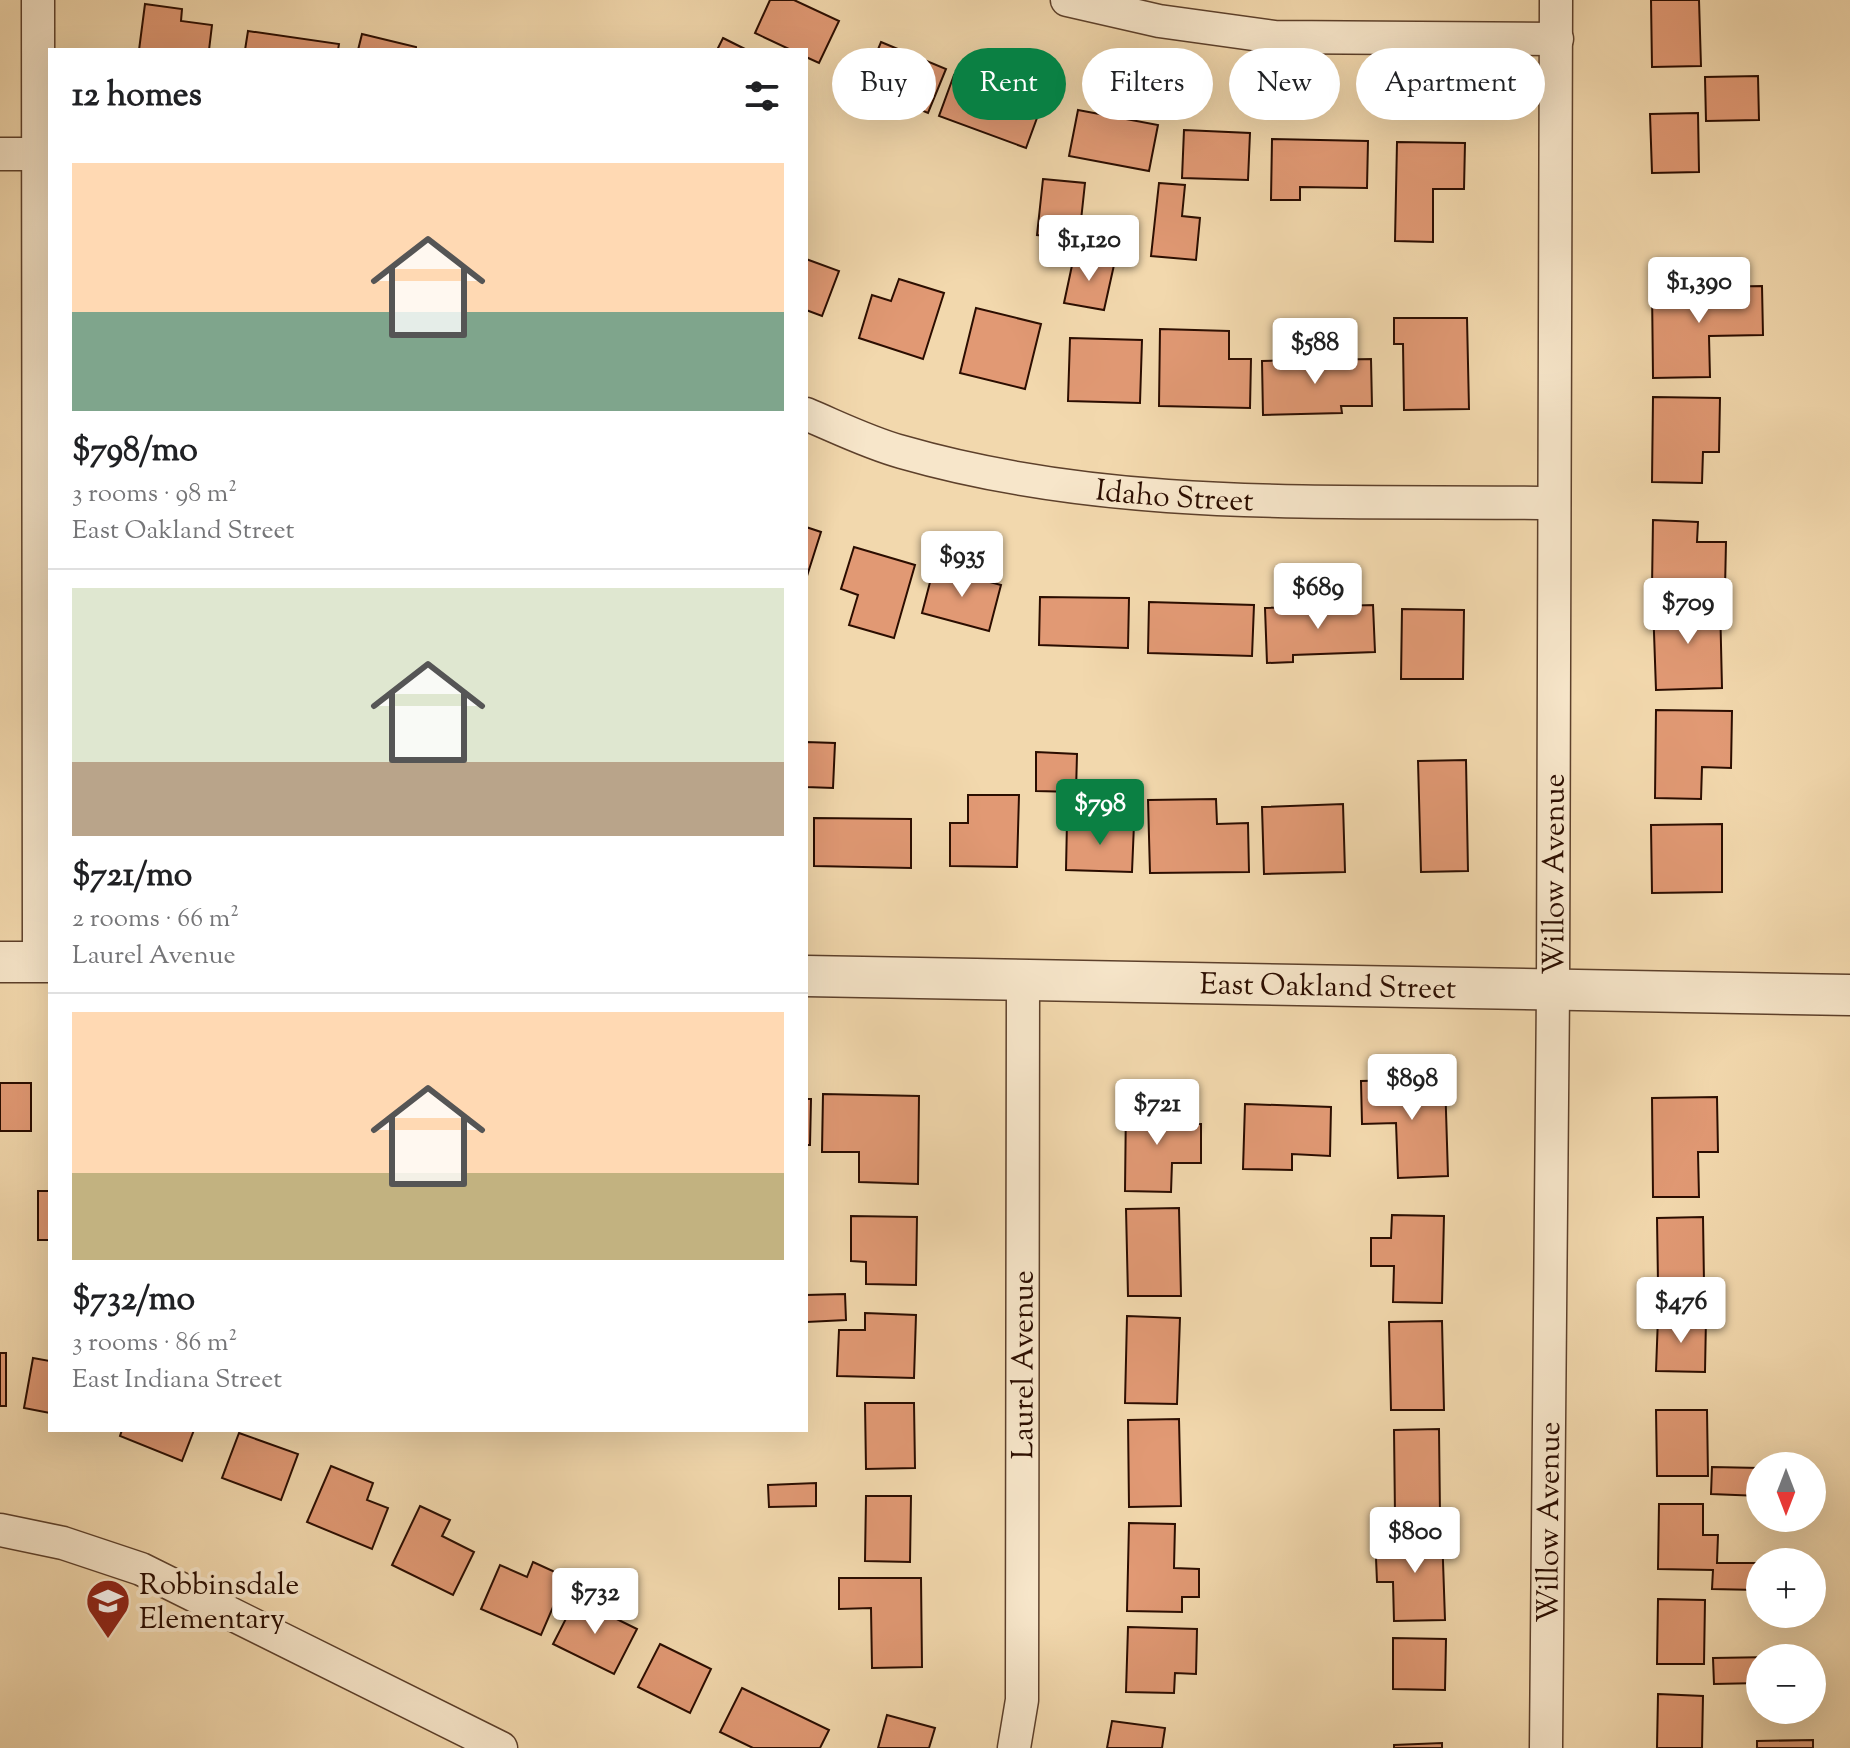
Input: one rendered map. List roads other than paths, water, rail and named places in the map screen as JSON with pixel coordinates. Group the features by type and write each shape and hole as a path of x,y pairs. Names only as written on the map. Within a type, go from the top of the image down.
{"street":[{"path":"0,962 45,962 44,154 38,0"},
{"path":"1067,0 1159,21 1275,37 1557,39"},
{"name":"Willow Avenue","path":"1546,1748 1553,991 1556,0"},
{"path":"0,154 44,154"},
{"name":"Idaho Street","path":"808,415 900,452 1050,484 1182,499 1554,503"},
{"name":"East Oakland Street","path":"808,976 1850,995"},
{"name":"Laurel Avenue","path":"1014,1748 1022,1685 1023,980"},
{"path":"0,1530 63,1543 141,1569 501,1748"}],"place":[{"name":"Robbinsdale Elementary","path":"108,1640"}]}
